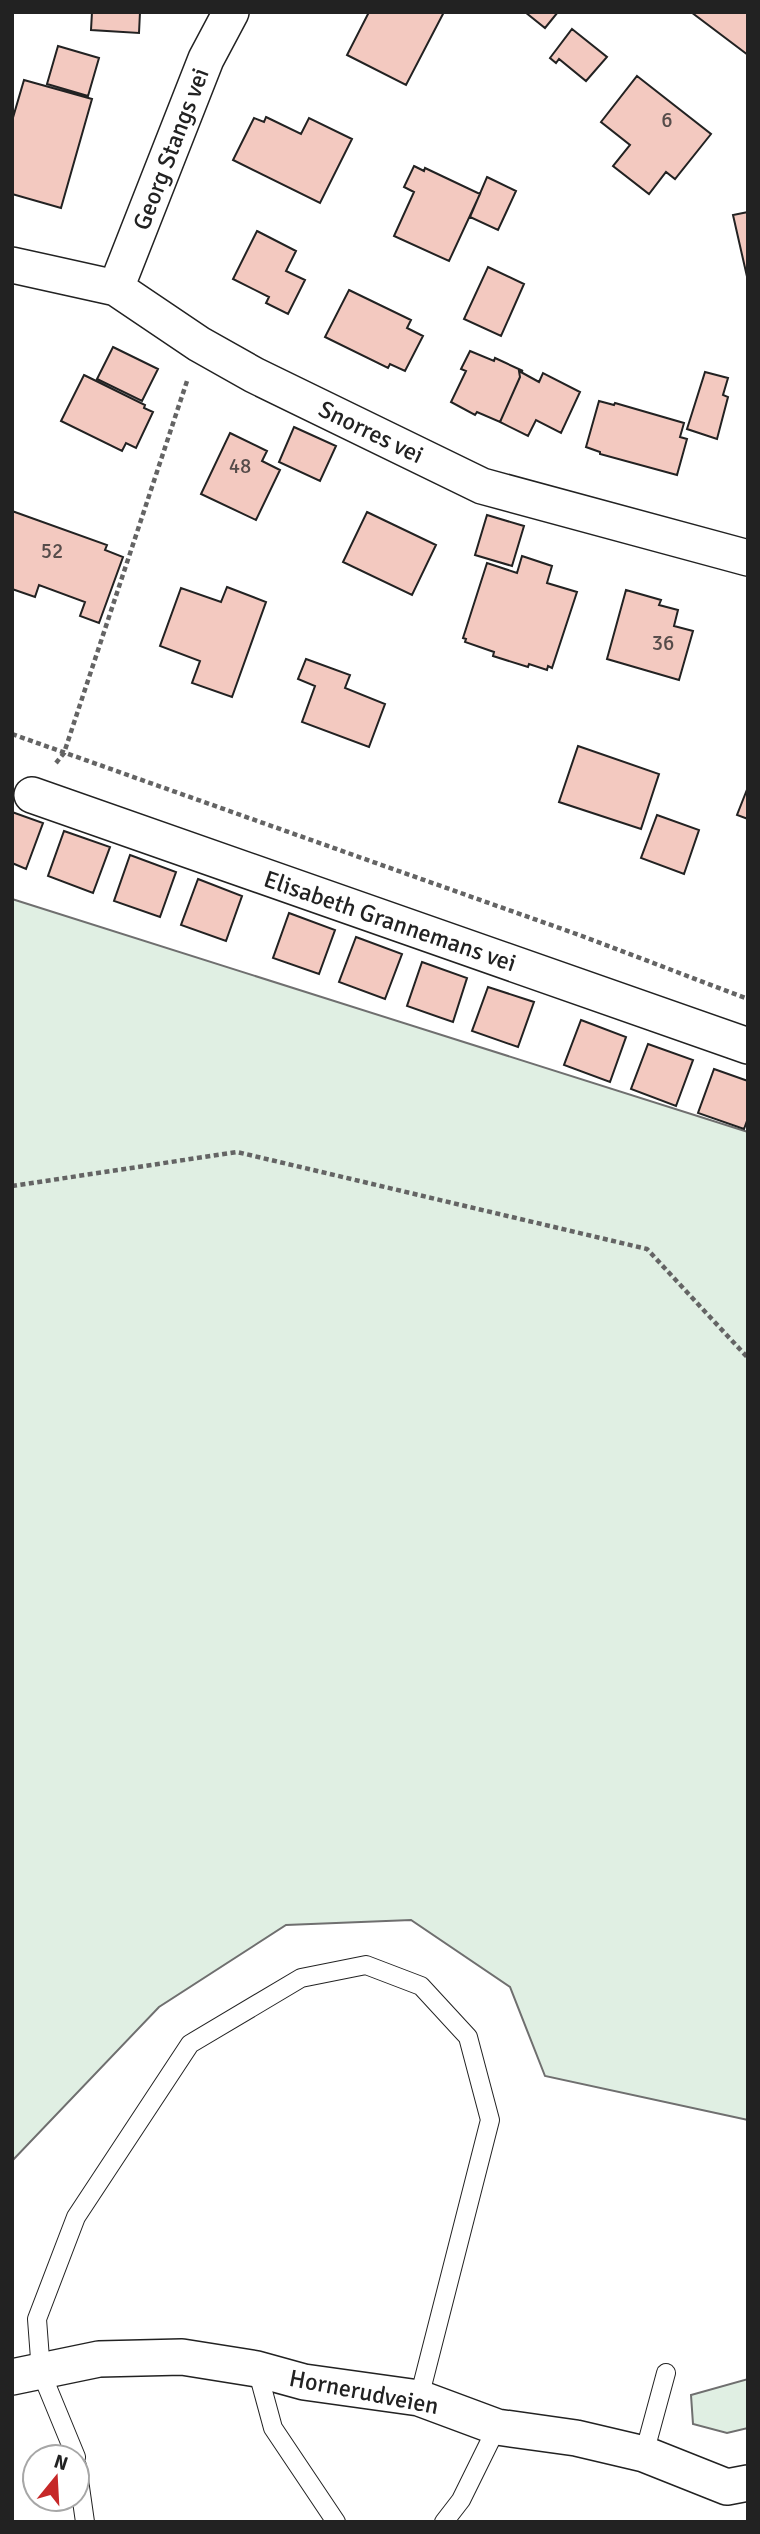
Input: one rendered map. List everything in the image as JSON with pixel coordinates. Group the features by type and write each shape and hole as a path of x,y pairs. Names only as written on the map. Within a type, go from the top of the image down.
{"street":[{"name":"Georg Stangs vei","path":"116,288 206,60 231,12"},
{"name":"Snorres vei","path":"12,265 116,288 199,344 254,375 482,486 748,558"},
{"name":"Elisabeth Grannemans vei","path":"32,795 748,1046"},
{"name":"Hornerudveien","path":"27,2374 99,2359 182,2357 257,2369 304,2382 419,2398 497,2427 576,2438 644,2454 727,2487 748,2483"}],"lane":[{"path":"68,2443 27,2374 37,2319 76,2217 190,2044 301,1978 366,1965 421,1986 468,2037 490,2120 419,2398"},
{"path":"257,2369 273,2428 336,2522"},
{"path":"644,2454 666,2373"},
{"path":"444,2522 461,2500 497,2427"}],"path":[{"path":"32,795 64,753 199,344"},
{"path":"12,734 582,936 748,999"},
{"path":"12,1186 237,1152 647,1249 748,1358"}],"green space":[{"path":"12,899 748,1132 748,2120 545,2076 510,1987 411,1920 286,1925 159,2007 12,2161"},
{"path":"748,2379 748,2428 727,2433 693,2424 691,2395"}],"building":[{"path":"92,12 140,12 139,33 91,30"},
{"path":"369,12 444,12 406,85 347,55"},
{"path":"525,12 558,12 545,28"},
{"path":"691,12 748,12 748,55"},
{"path":"572,29 607,57 586,81 559,59 556,63 550,58"},
{"path":"58,46 99,58 88,96 47,84"},
{"path":"637,76 711,134 675,179 666,172 649,194 613,166 630,145 601,122"},
{"path":"24,80 92,99 61,208 12,194 12,121"},
{"path":"266,117 301,134 309,118 352,139 320,203 233,160 254,118 264,122"},
{"path":"414,166 424,171 425,168 480,194 449,261 394,236 414,192 404,187"},
{"path":"487,177 516,191 498,230 470,217"},
{"path":"748,212 748,281 733,215"},
{"path":"257,231 296,251 286,271 305,280 288,314 266,303 269,297 233,279"},
{"path":"488,267 524,284 501,336 464,319"},
{"path":"349,290 411,320 407,328 423,336 405,371 390,364 388,368 325,337"},
{"path":"113,347 158,369 142,401 97,379"},
{"path":"470,351 494,361 495,358 523,371 519,371 520,377 500,422 477,412 475,415 451,402 466,371 461,369"},
{"path":"519,371 539,382 543,373 580,392 561,433 536,420 528,436 500,422 520,377"},
{"path":"705,372 728,378 723,395 728,397 717,439 687,429"},
{"path":"84,375 145,405 144,408 153,412 136,448 126,443 122,451 61,421"},
{"path":"599,401 684,423 680,437 687,439 677,475 600,454 586,447"},
{"path":"294,427 336,446 320,481 279,462"},
{"path":"230,433 267,451 262,461 280,470 256,520 201,494"},
{"path":"12,511 107,545 105,550 123,557 99,623 80,616 85,602 39,585 35,597 12,589"},
{"path":"367,512 436,545 412,595 343,562"},
{"path":"487,515 524,526 512,566 475,555"},
{"path":"522,556 552,566 547,583 577,592 552,668 548,666 547,670 493,656 494,652 465,642 466,639 463,638 487,563 517,573"},
{"path":"227,587 266,602 232,697 192,683 200,661 160,646 181,588 221,602"},
{"path":"626,590 661,600 659,605 678,610 674,626 693,631 679,680 607,659"},
{"path":"306,659 350,675 345,688 385,704 369,747 302,722 315,686 298,679"},
{"path":"578,746 659,774 641,829 559,802"},
{"path":"748,787 748,819 737,815"},
{"path":"12,812 43,823 26,869 12,863"},
{"path":"657,815 699,830 684,874 641,858"},
{"path":"64,831 110,847 93,893 48,876"},
{"path":"130,855 176,872 160,917 114,901"},
{"path":"198,879 242,896 226,941 181,925"},
{"path":"289,913 335,930 319,974 273,958"},
{"path":"356,937 402,954 385,999 339,982"},
{"path":"422,962 467,978 453,1022 407,1006"},
{"path":"488,987 534,1002 518,1047 472,1031"},
{"path":"581,1020 626,1037 610,1082 564,1065"},
{"path":"648,1044 693,1060 676,1106 631,1089"},
{"path":"714,1069 748,1081 748,1118 744,1129 698,1113"}]}
